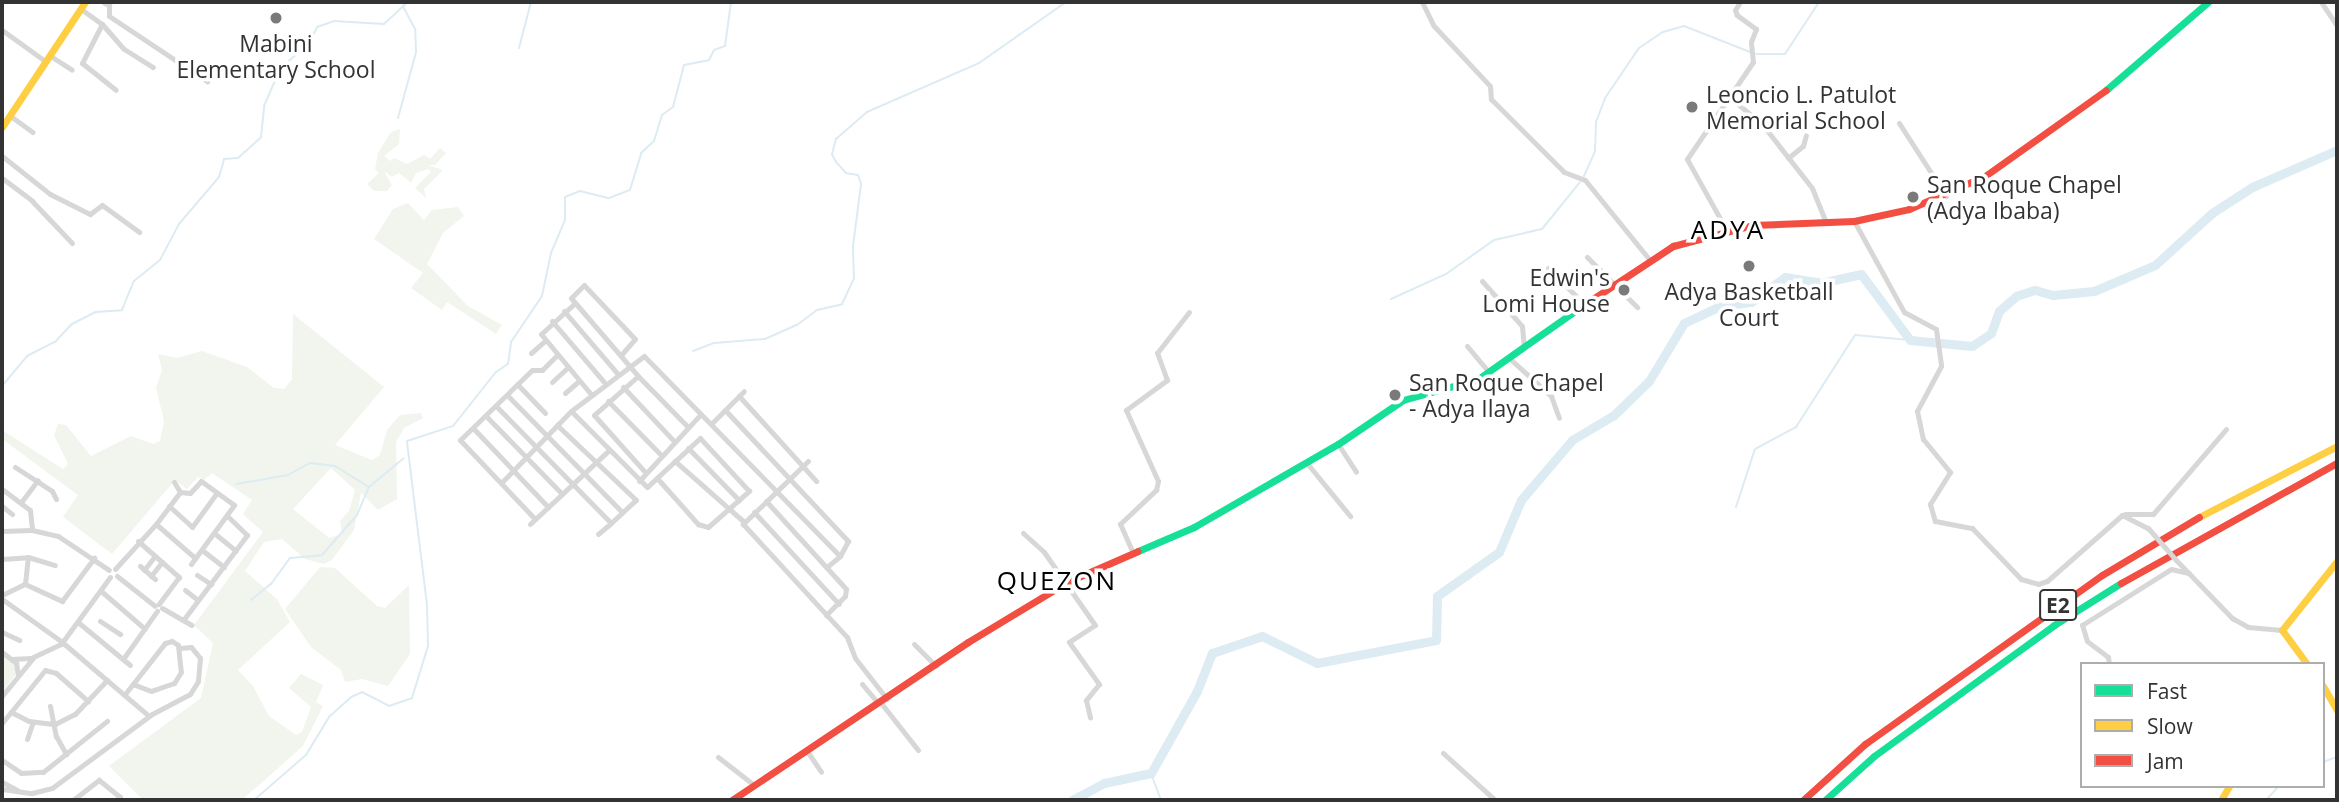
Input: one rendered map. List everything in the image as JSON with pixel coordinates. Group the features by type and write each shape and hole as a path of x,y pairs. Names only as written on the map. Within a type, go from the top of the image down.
{"main road":[{"path":"732,800 1066,582 1194,527 1338,444 1403,400 1465,385 1490,373 1649,258 1727,231 1776,222 1854,222 1946,196 2031,147 2113,85 2208,2"},
{"path":"2,127 83,5"},
{"name":"E2","path":"1803,800 1865,744 2102,575 2225,502 2337,446"},
{"name":"E2","path":"1825,800 1874,756 2054,625 2175,549 2337,463"},
{"path":"2306,662 2282,630 2337,561"},
{"path":"2325,689 2337,710"}],"street":[{"path":"103,2 109,5 108,15 150,38 207,81"},
{"path":"1422,2 1433,25 1490,86 1491,99 1564,172 1585,180 1649,258"},
{"path":"1727,231 1687,159 1732,99 1755,52 1751,42 1756,30 1737,15 1740,2"},
{"path":"2321,2 2337,26"},
{"path":"83,5 124,48 153,67"},
{"path":"102,24 82,63 116,90"},
{"path":"2,30 72,70"},
{"path":"1732,99 1758,120 1812,188 1826,223"},
{"path":"9,115 32,132"},
{"path":"1899,123 1946,196"},
{"path":"1788,158 1803,146 1805,135"},
{"path":"2,156 50,194 90,214 102,205 139,232"},
{"path":"2,178 32,201 72,243"},
{"path":"1854,222 1904,312 1932,324 1938,336 1941,366 1917,411 1923,439 1950,472 1930,504 1935,521 1972,528 2021,579 2038,583 2047,581 2122,515 2153,514 2226,429"},
{"path":"1587,257 1637,307"},
{"path":"1548,268 1584,304"},
{"path":"1482,281 1522,326 1524,348"},
{"path":"621,355 635,339 587,285 570,296 628,365 687,426"},
{"path":"575,303 541,332 545,341 590,393"},
{"path":"564,312 617,373"},
{"path":"1133,553 1120,524 1156,490 1158,481 1126,410 1167,380 1157,353 1189,312"},
{"path":"552,321 604,382"},
{"path":"531,353 545,341"},
{"path":"1467,346 1490,373"},
{"path":"557,355 518,385 458,442 501,483 533,522 608,451"},
{"path":"501,483 590,393 644,356 699,416 712,423 840,556"},
{"path":"1510,358 1550,396 1559,418"},
{"path":"552,382 568,367"},
{"path":"638,376 594,415 644,471"},
{"path":"565,393 579,381"},
{"path":"518,385 545,412"},
{"path":"623,387 673,440"},
{"path":"712,423 741,393 816,481"},
{"path":"507,396 622,512"},
{"path":"608,401 660,454"},
{"path":"496,406 611,523"},
{"path":"725,410 848,541 840,556 827,567"},
{"path":"571,411 608,451 647,487"},
{"path":"486,416 562,494"},
{"path":"639,481 644,471 699,416"},
{"path":"557,425 636,500"},
{"path":"473,428 548,507"},
{"path":"598,534 636,500 647,487 700,438 749,488 708,527 702,526 657,478"},
{"path":"783,444 789,439"},
{"path":"1338,444 1356,472"},
{"path":"688,448 739,500"},
{"path":"793,456 799,450"},
{"path":"674,461 727,510 743,521 847,638 855,658 918,750"},
{"path":"743,521 790,481 808,461"},
{"path":"1306,462 1350,516"},
{"path":"15,467 38,480 56,499"},
{"path":"22,501 38,480"},
{"path":"180,492 190,493 200,481 234,504 191,564"},
{"path":"174,482 180,492"},
{"path":"3,492 22,501 32,514 32,530"},
{"path":"12,659 35,656 62,642 101,591 112,569 156,524 180,492"},
{"path":"192,527 216,494"},
{"path":"766,501 846,589 839,604 826,615"},
{"path":"2,506 12,514"},
{"path":"169,506 198,533"},
{"path":"754,512 839,604"},
{"path":"2122,515 2148,528 2232,618 2248,627 2282,630"},
{"path":"184,620 247,534 227,516"},
{"path":"156,524 195,558"},
{"path":"2,531 32,530 62,537 112,569 117,576 158,607 191,625"},
{"path":"214,533 236,551"},
{"path":"1023,533 1044,552 1096,628 1069,642 1099,684 1086,700 1090,718"},
{"path":"138,541 179,577"},
{"path":"202,550 224,567"},
{"path":"155,556 142,568 153,577 162,562"},
{"path":"28,557 25,584 2,600 62,642 149,716"},
{"path":"2,559 28,557 55,565"},
{"path":"25,584 62,602 94,558"},
{"path":"2109,662 2108,657 2087,641 2082,625 2171,569 2189,573"},
{"path":"123,659 185,570"},
{"path":"197,575 211,584"},
{"path":"110,577 117,576"},
{"path":"185,590 198,600"},
{"path":"101,591 145,629"},
{"path":"96,636 102,621 118,633 107,645"},
{"path":"79,623 130,665"},
{"path":"2,632 19,640"},
{"path":"2,789 36,793 57,786 149,716 187,696 197,685 200,656 188,646 180,648 167,642 135,685 125,694"},
{"path":"914,645 936,666"},
{"path":"135,685 151,691 174,683 181,672 180,648"},
{"path":"2,652 18,667 17,678"},
{"path":"2,696 35,656"},
{"path":"2,723 46,670 56,673 88,701"},
{"path":"11,712 33,722 55,724 88,701 107,680"},
{"path":"862,684 883,702"},
{"path":"50,706 66,754"},
{"path":"2,760 21,773 49,769 107,721"},
{"path":"27,739 33,722"},
{"path":"807,751 821,772"},
{"path":"1443,754 1478,780 1495,800"},
{"path":"718,757 754,785"},
{"path":"73,800 99,780 120,799"},
{"path":"2,782 20,791"}],"shaded area":[{"path":"400,129 399,144 384,156 390,161 394,158 407,164 424,155 430,159 440,148 446,153 435,165 428,165 443,170 424,189 426,198 415,188 431,172 428,169 416,173 411,183 399,173 392,177 384,171 392,185 387,191 374,191 367,184 379,173 375,169 378,153 391,132"},
{"path":"408,203 424,220 432,210 458,207 464,216 443,233 427,264 468,306 502,325 496,334 447,302 442,310 411,288 423,273 374,239 393,209"},
{"path":"293,314 384,387 335,445 372,460 380,455 387,430 400,415 421,413 423,418 404,428 396,442 397,499 378,510 361,493 354,530 332,560 324,564 305,559 282,539 264,542 245,571 277,599 290,622 238,670 253,686 269,716 296,735 302,732 311,707 289,688 301,674 323,685 316,702 323,706 303,746 242,800 143,800 109,766 201,698 213,643 194,625 263,532 243,514 252,500 212,473 204,480 198,477 187,489 175,480 112,554 63,517 78,495 2,439 2,430 63,469 68,464 54,435 58,424 66,425 91,456 131,436 153,444 160,441 164,421 156,388 162,370 158,354 177,358 202,351 247,367 274,388 284,389 292,379","holes":["331,468 355,490 349,511 340,521 342,534 329,538 293,509"]},
{"path":"320,567 335,568 377,606 385,608 409,585 410,654 388,686 362,679 345,682 341,670 311,647 285,609"},
{"path":"2,655 14,663 16,674 2,693"}],"waterway":[{"path":"2,386 27,356 55,342 72,324 96,312 122,310 134,281 160,260 179,224 219,177 224,159 238,158 261,137 264,106 280,69 309,43 317,27 334,21 384,24 408,2"},
{"path":"519,48 531,2"},
{"path":"254,800 306,755 329,717 351,697 362,692 389,706 412,698 428,646 427,605 407,441 453,426 496,372 508,364 511,342 542,296 551,253 565,220 565,197 580,191 609,198 630,190 641,153 654,141 662,115 673,107 684,65 709,60 714,50 725,46 731,2"},
{"path":"693,351 714,343 765,339 797,325 817,310 842,304 854,278 853,246 861,184 858,175 846,173 836,162 832,154 836,139 867,112 979,63 1066,2"},
{"path":"1756,54 1785,54 1819,2"},
{"path":"398,118 416,52 415,29 403,6"},
{"path":"1584,176 1595,151 1596,122 1605,98 1639,48 1663,32 1684,26 1750,52"},
{"path":"1072,800 1104,783 1151,773 1197,691 1212,653 1262,636 1317,663 1436,640 1437,596 1499,552 1521,500 1572,440 1614,415 1649,381 1684,323 1718,307 1751,302 1785,277 1821,283 1861,274 1910,340 1972,346 1991,333 1999,311 2016,296 2035,290 2053,295 2094,291 2155,265 2212,213 2252,187 2337,150"},
{"path":"1391,299 1446,274 1494,240 1542,229 1580,182"},
{"path":"1736,507 1755,449 1796,427 1855,335 1910,340"},
{"path":"251,600 271,584 290,558 322,555 357,515 369,487 404,458"},
{"path":"236,484 288,475 310,463 335,466 369,487"},
{"path":"2325,761 2337,757"},
{"path":"1151,773 1161,800"},
{"path":"2266,800 2277,788"}],"traffic: fast":[{"path":"2106,90 2208,2"},
{"path":"1138,551 1194,527 1338,444 1403,400 1478,379 1579,308"},
{"path":"1825,800 1874,756 2054,625 2121,583"}],"traffic: slow":[{"path":"2,127 85,2"},
{"path":"2199,517 2337,446"},
{"path":"2306,662 2282,630 2337,561"},
{"path":"2325,689 2337,710"},
{"path":"2221,800 2228,788"}],"traffic: jam":[{"path":"1579,308 1673,246 1753,225 1854,221 1909,209 1985,176 2106,90"},
{"path":"2121,583 2337,463"},
{"path":"1803,800 1865,744 2102,575 2199,517"},
{"path":"732,800 968,642 1067,582 1138,551"}],"place":[{"name":"Mabini Elementary School","path":"276,18"},
{"name":"Leoncio L. Patulot Memorial School","path":"1692,107"},
{"name":"San Roque Chapel (Adya Ibaba)","path":"1913,197"},
{"name":"Adya Basketball Court","path":"1749,266"},
{"name":"Edwin's Lomi House","path":"1624,290"},
{"name":"San Roque Chapel - Adya Ilaya","path":"1395,395"}],"district":[{"name":"ADYA","path":"1728,230"},
{"name":"QUEZON","path":"1057,581"}]}
